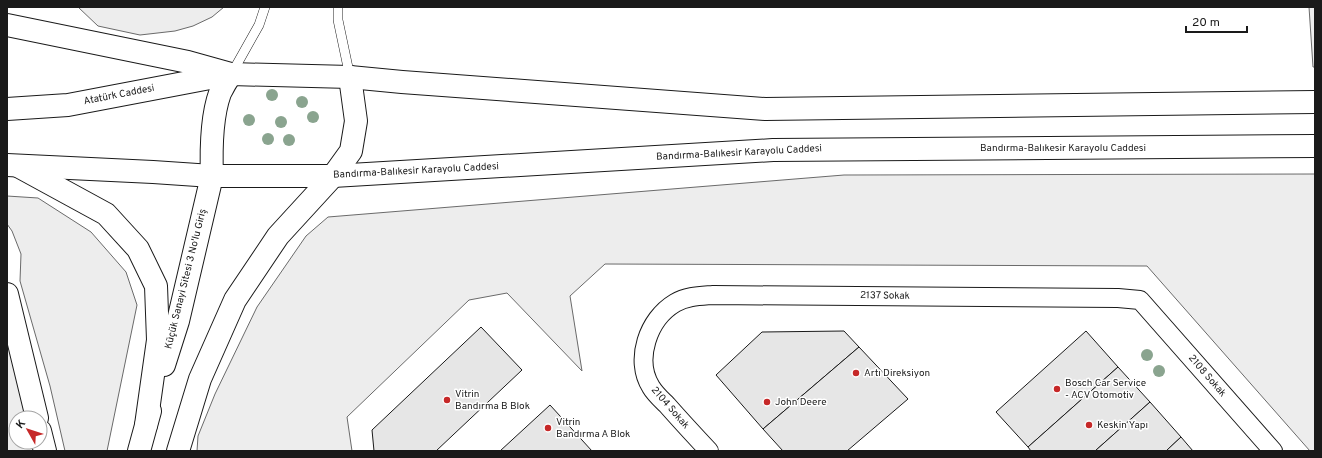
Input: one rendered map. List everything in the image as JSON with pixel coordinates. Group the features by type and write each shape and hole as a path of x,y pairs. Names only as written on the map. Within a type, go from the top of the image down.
{"main road":[{"path":"7,24 188,62 231,74 350,77 765,108 1315,102"},
{"name":"Atatürk Caddesi","path":"7,109 68,105 231,74"},
{"name":"Küçük Sanayi Sitesi 3 No'lu Giriş","path":"139,451 178,321 212,176 211,151 214,117 220,93 231,74"},
{"path":"178,451 200,379 235,300 278,236 334,176 351,151 356,121 350,77"},
{"name":"Bandırma-Balıkesir Karayolu Caddesi","path":"212,176 334,176 773,150 1315,146"},
{"path":"12,165 212,176"},
{"path":"12,165 106,214 138,249 156,286 158,340 146,425"},
{"path":"7,294 35,410"}],"street":[{"name":"2137 Sokak","path":"648,336 652,326 659,316 674,304 693,296 1102,298 1140,300"},
{"name":"2108 Sokak","path":"1140,300 1273,451"},
{"name":"2104 Sokak","path":"648,336 644,357 645,372 651,387 709,451"}],"lane":[{"path":"231,74 259,25 265,7"},
{"path":"338,7 338,20 350,77"}],"shaded area":[{"path":"78,7 224,7 212,17 193,26 175,31 140,35 98,26"},
{"path":"1309,7 1315,7 1315,67 1313,67"},
{"path":"1315,174 1315,451 1310,451 1147,266 605,264 570,296 582,371 507,293 469,300 347,417 352,451 197,451 198,436 215,394 257,307 306,236 328,217 844,175"},
{"path":"7,196 38,198 91,232 126,272 137,305 107,451 65,451 50,386 20,281 21,254 12,231 7,224"},
{"path":"7,337 26,410 8,410 8,450 37,451 7,451"}],"building":[{"name":"Vitrin Bandırma B Blok","path":"481,327 522,370 436,451 374,451 372,430"},
{"name":"John Deere","path":"844,331 859,347 763,429 716,375 762,332"},
{"name":"Bosch Car Service - ACV Otomotiv","path":"1086,331 1118,367 1028,447 996,412"},
{"name":"Artı Direksiyon","path":"859,347 908,399 847,451 783,451 763,429"},
{"name":"Keskin Yapı","path":"1118,367 1150,402 1095,451 1031,451 1028,447"},
{"path":"1150,402 1181,437 1166,451 1095,451"},
{"name":"Vitrin Bandırma A Blok","path":"550,405 592,451 500,451"},
{"path":"1181,437 1193,451 1166,451"}],"place":[{"name":"Artı Direksiyon","path":"856,373"},
{"name":"Bosch Car Service - ACV Otomotiv","path":"1057,389"},
{"name":"Vitrin Bandırma B Blok","path":"447,400"},
{"name":"John Deere","path":"767,402"},
{"name":"Keskin Yapı","path":"1089,425"},
{"name":"Vitrin Bandırma A Blok","path":"548,428"}]}
